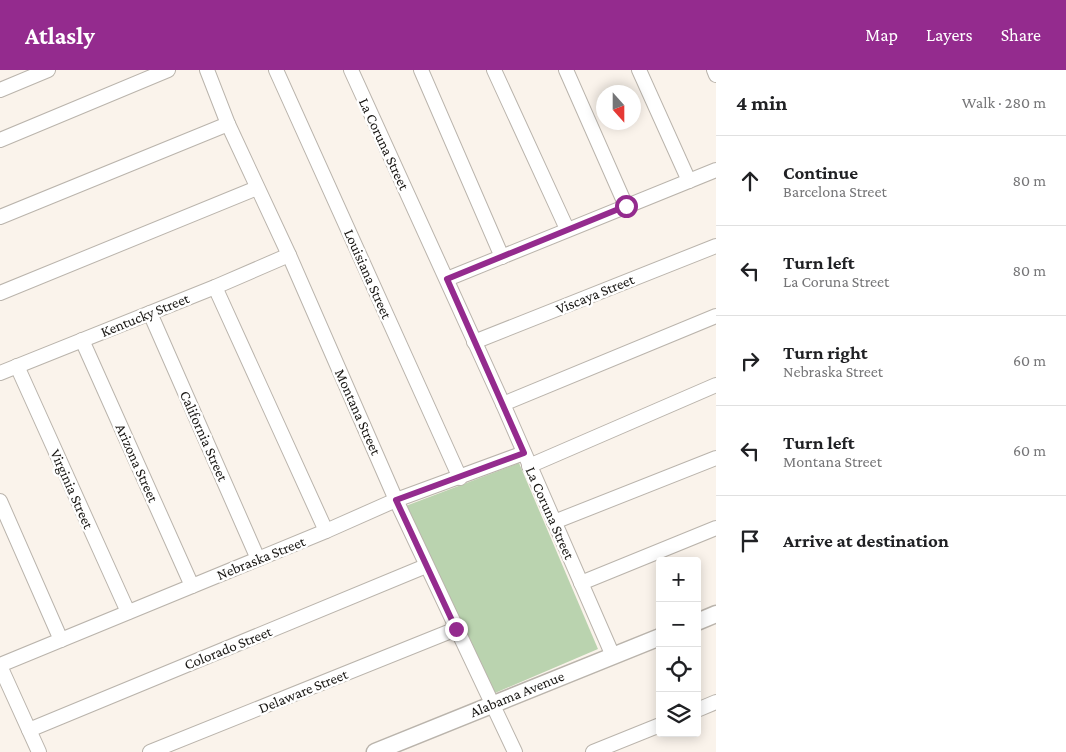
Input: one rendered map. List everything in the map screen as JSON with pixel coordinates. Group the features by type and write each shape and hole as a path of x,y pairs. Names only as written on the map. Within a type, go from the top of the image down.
{"street":[{"path":"0,90 48,70"},
{"path":"0,140 168,70"},
{"name":"Montana Street","path":"207,70 228,124 396,500 515,752"},
{"name":"Louisiana Street","path":"276,70 460,478"},
{"name":"La Coruna Street","path":"350,70 447,279 613,656"},
{"path":"421,70 502,257"},
{"path":"494,70 567,230"},
{"path":"566,70 626,206"},
{"path":"639,70 689,180"},
{"path":"714,70 716,75"},
{"path":"0,217 228,124"},
{"path":"447,279 716,170"},
{"path":"0,293 258,188"},
{"name":"Viscaya Street","path":"474,342 716,246"},
{"name":"Kentucky Street","path":"0,373 215,287 288,255"},
{"path":"215,287 326,531"},
{"name":"California Street","path":"150,313 258,559"},
{"path":"503,404 716,316"},
{"name":"Arizona Street","path":"82,340 192,586"},
{"name":"Virginia Street","path":"17,366 128,612"},
{"name":"Nebraska Street","path":"0,665 326,531 396,500 460,478 526,459 716,385"},
{"path":"554,522 716,458"},
{"path":"0,501 61,640"},
{"path":"581,583 716,528"},
{"name":"Colorado Street","path":"29,730 426,566"},
{"path":"701,620 716,614"},
{"name":"Delaware Street","path":"150,752 456,629"},
{"name":"Alabama Avenue","path":"375,752 656,639"},
{"path":"0,665 39,752"},
{"path":"701,708 716,702"},
{"path":"593,752 656,727"}],"green space":[{"path":"519,463 598,649 495,693 403,507"}],"route":[{"path":"456,629 396,500 524,453 447,279 626,206"}]}
